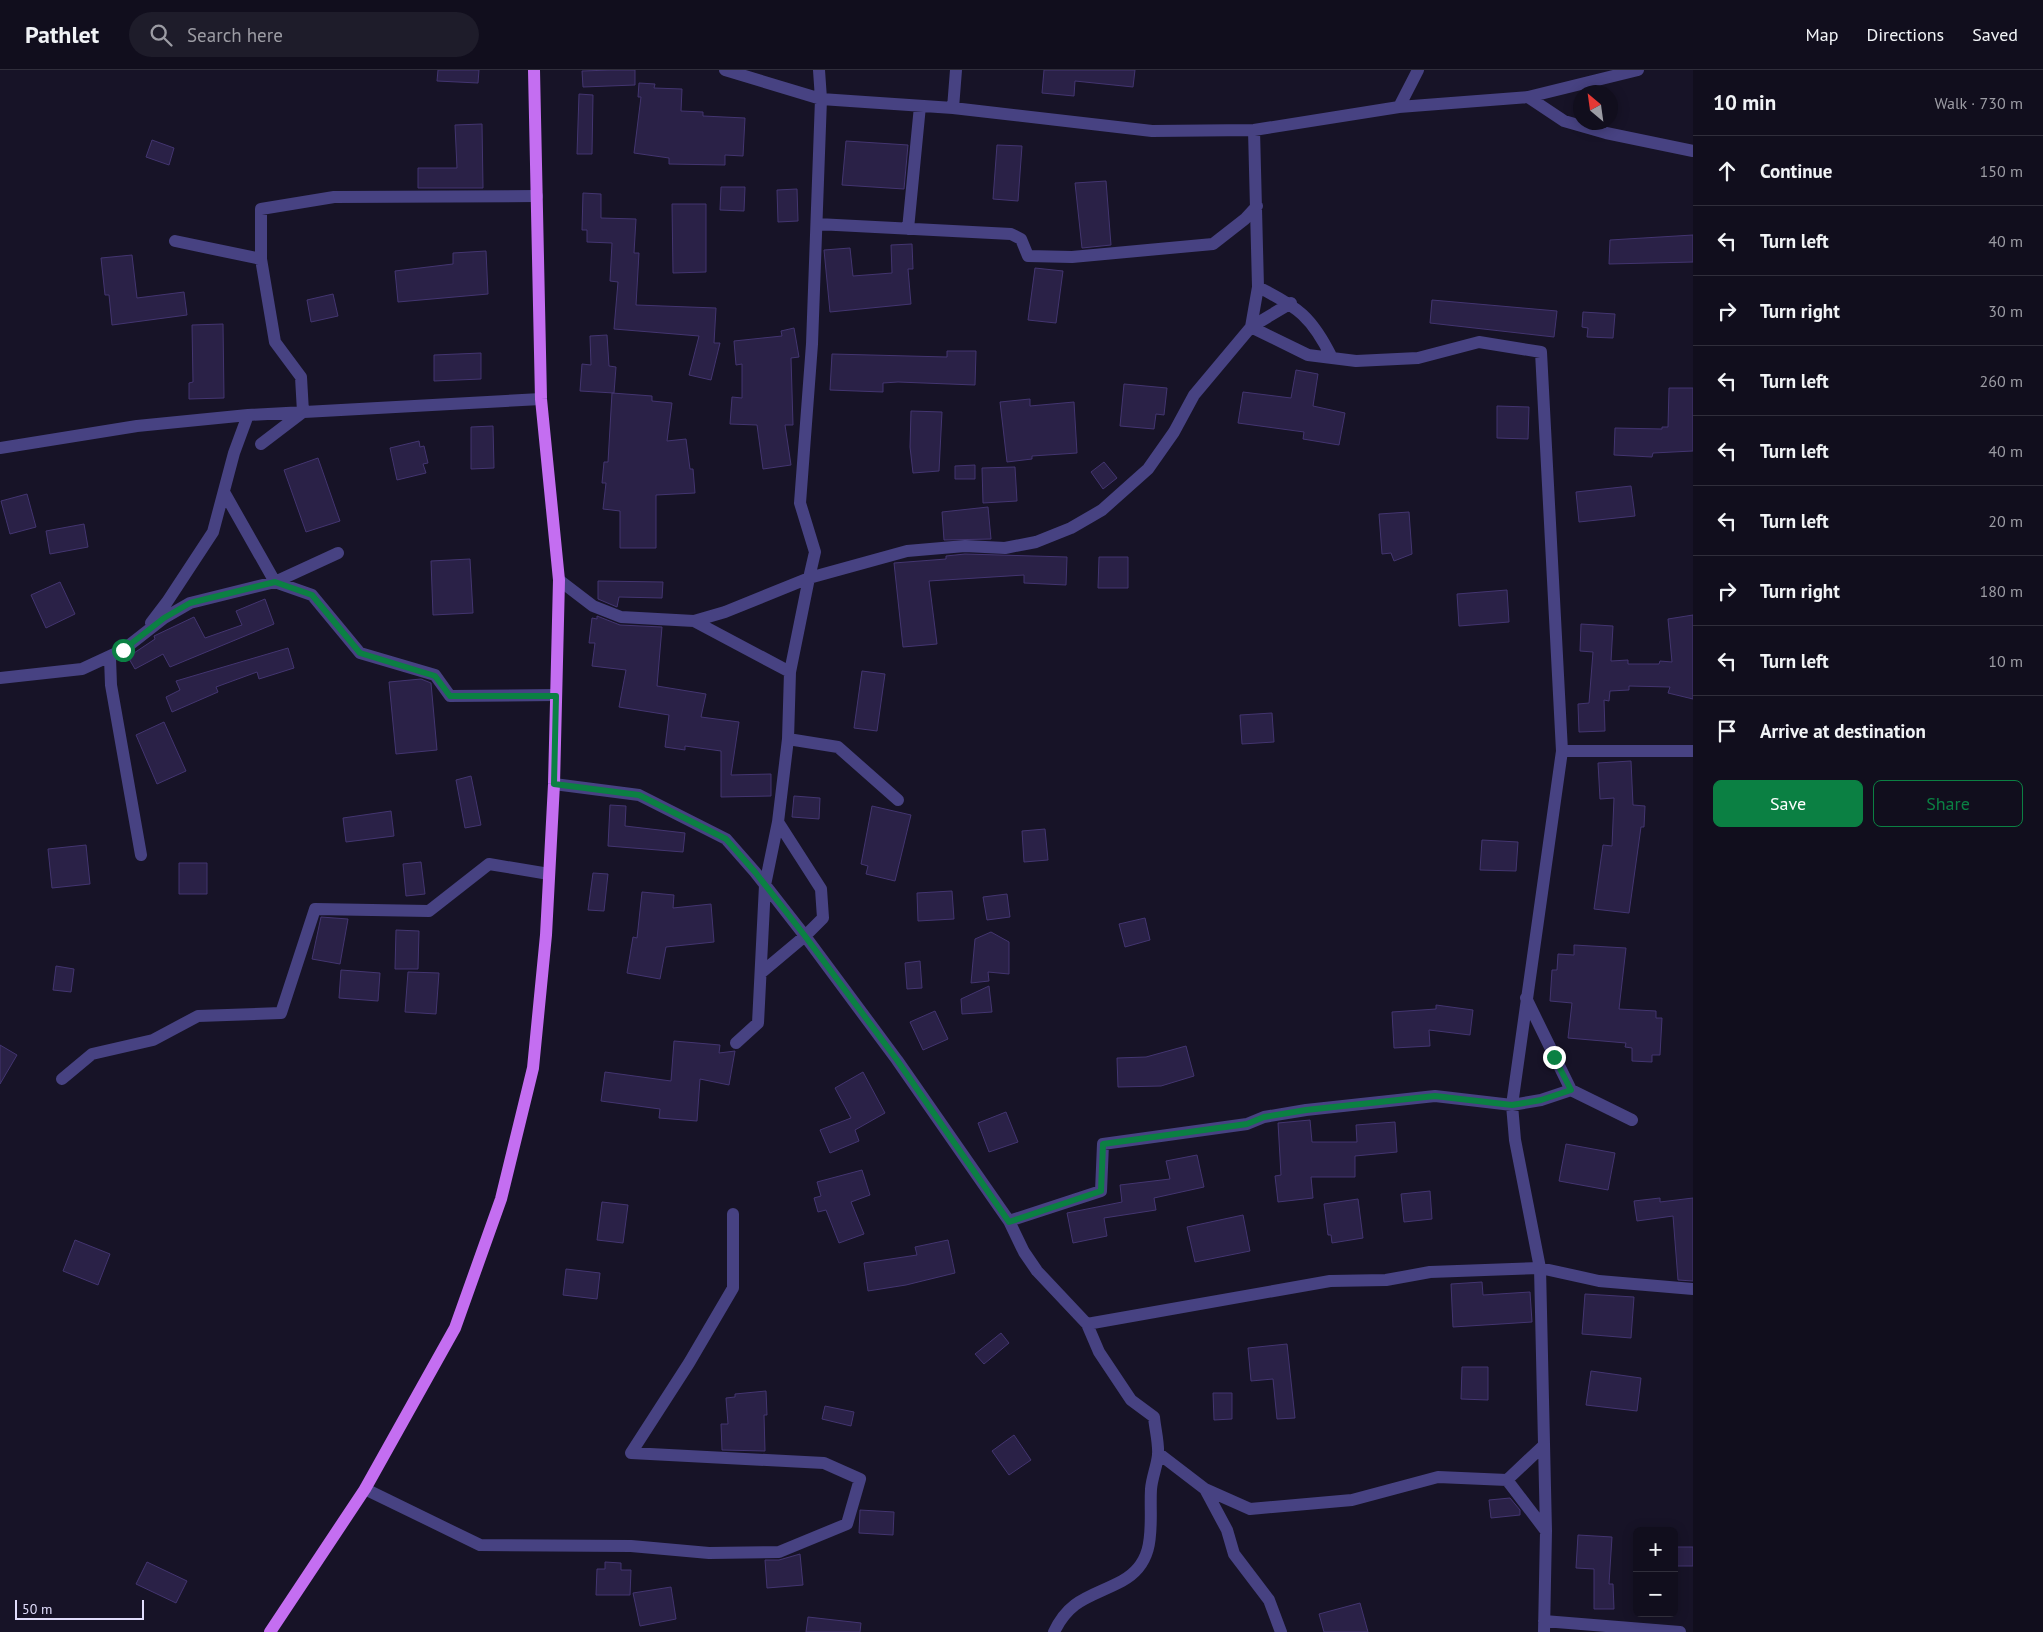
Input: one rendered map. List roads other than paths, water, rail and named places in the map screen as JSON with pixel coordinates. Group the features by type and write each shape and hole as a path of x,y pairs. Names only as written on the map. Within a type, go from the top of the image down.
{"main road":[{"path":"270,1632 365,1489 455,1328 501,1199 533,1068 546,935 554,784 559,580 541,399 534,70"}],"street":[{"path":"725,70 821,99 953,108 1152,131 1254,130 1399,107 1528,97 1621,72 1638,70"},
{"path":"736,1043 758,1023 765,885 778,822 788,739 790,672 808,578 815,552 800,502 812,344 821,99 819,70"},
{"path":"953,108 956,70"},
{"path":"1399,107 1418,70"},
{"path":"1528,97 1564,121 1606,133 1693,151"},
{"path":"908,229 920,106"},
{"path":"1251,327 1258,287 1254,130"},
{"path":"303,412 300,377 275,342 261,259 261,209 334,197 537,196"},
{"path":"816,224 1011,234 1021,239 1028,256 1072,257 1213,244 1245,219 1257,206"},
{"path":"175,241 261,259"},
{"path":"1258,287 1291,303 1312,322 1332,358"},
{"path":"559,580 593,606 621,617 694,621 725,612 808,578 907,551 965,546 1005,548 1036,542 1079,524 1102,510 1148,469 1174,432 1194,396 1251,327 1291,303"},
{"path":"1251,327 1308,355 1356,361 1418,358 1479,342 1541,352 1562,751 1512,1105 1516,1140 1540,1268 1542,1447 1546,1530 1544,1627 1680,1632"},
{"path":"0,448 137,426 248,415 541,399"},
{"path":"261,444 303,412"},
{"path":"141,635 167,602 213,532 248,415"},
{"path":"224,492 275,582 312,595 360,653 435,676 450,696 556,696"},
{"path":"0,678 69,672 110,658 190,603 275,582 338,553"},
{"path":"694,621 790,672"},
{"path":"110,658 111,685 141,855"},
{"path":"788,739 838,747 898,800"},
{"path":"1562,751 1693,751"},
{"path":"554,784 639,795 726,839 805,936 897,1060 1009,1222 1024,1252 1037,1271 1087,1324 1099,1352 1131,1400 1154,1417 1158,1454 1151,1488 1151,1531 1148,1550 1142,1562 1123,1580 1071,1606 1054,1632"},
{"path":"761,973 805,936 823,918 821,889 778,822"},
{"path":"62,1079 92,1054 153,1040 198,1016 281,1014 315,909 429,911 488,864 549,874"},
{"path":"1526,998 1571,1090 1632,1120"},
{"path":"1009,1222 1101,1191 1103,1144 1247,1124 1264,1117 1306,1110 1435,1096 1512,1105 1541,1100 1571,1090"},
{"path":"365,1489 480,1545 631,1546 709,1554 780,1552 847,1524 860,1479 824,1463 631,1453 689,1363 733,1288 733,1214"},
{"path":"1087,1324 1330,1281 1386,1280 1430,1272 1540,1268 1599,1281 1693,1289"},
{"path":"1158,1454 1205,1489 1250,1509 1352,1500 1438,1477 1507,1480 1542,1447"},
{"path":"1507,1480 1546,1530"},
{"path":"1205,1489 1227,1530 1234,1554 1269,1600 1281,1632"}]}
